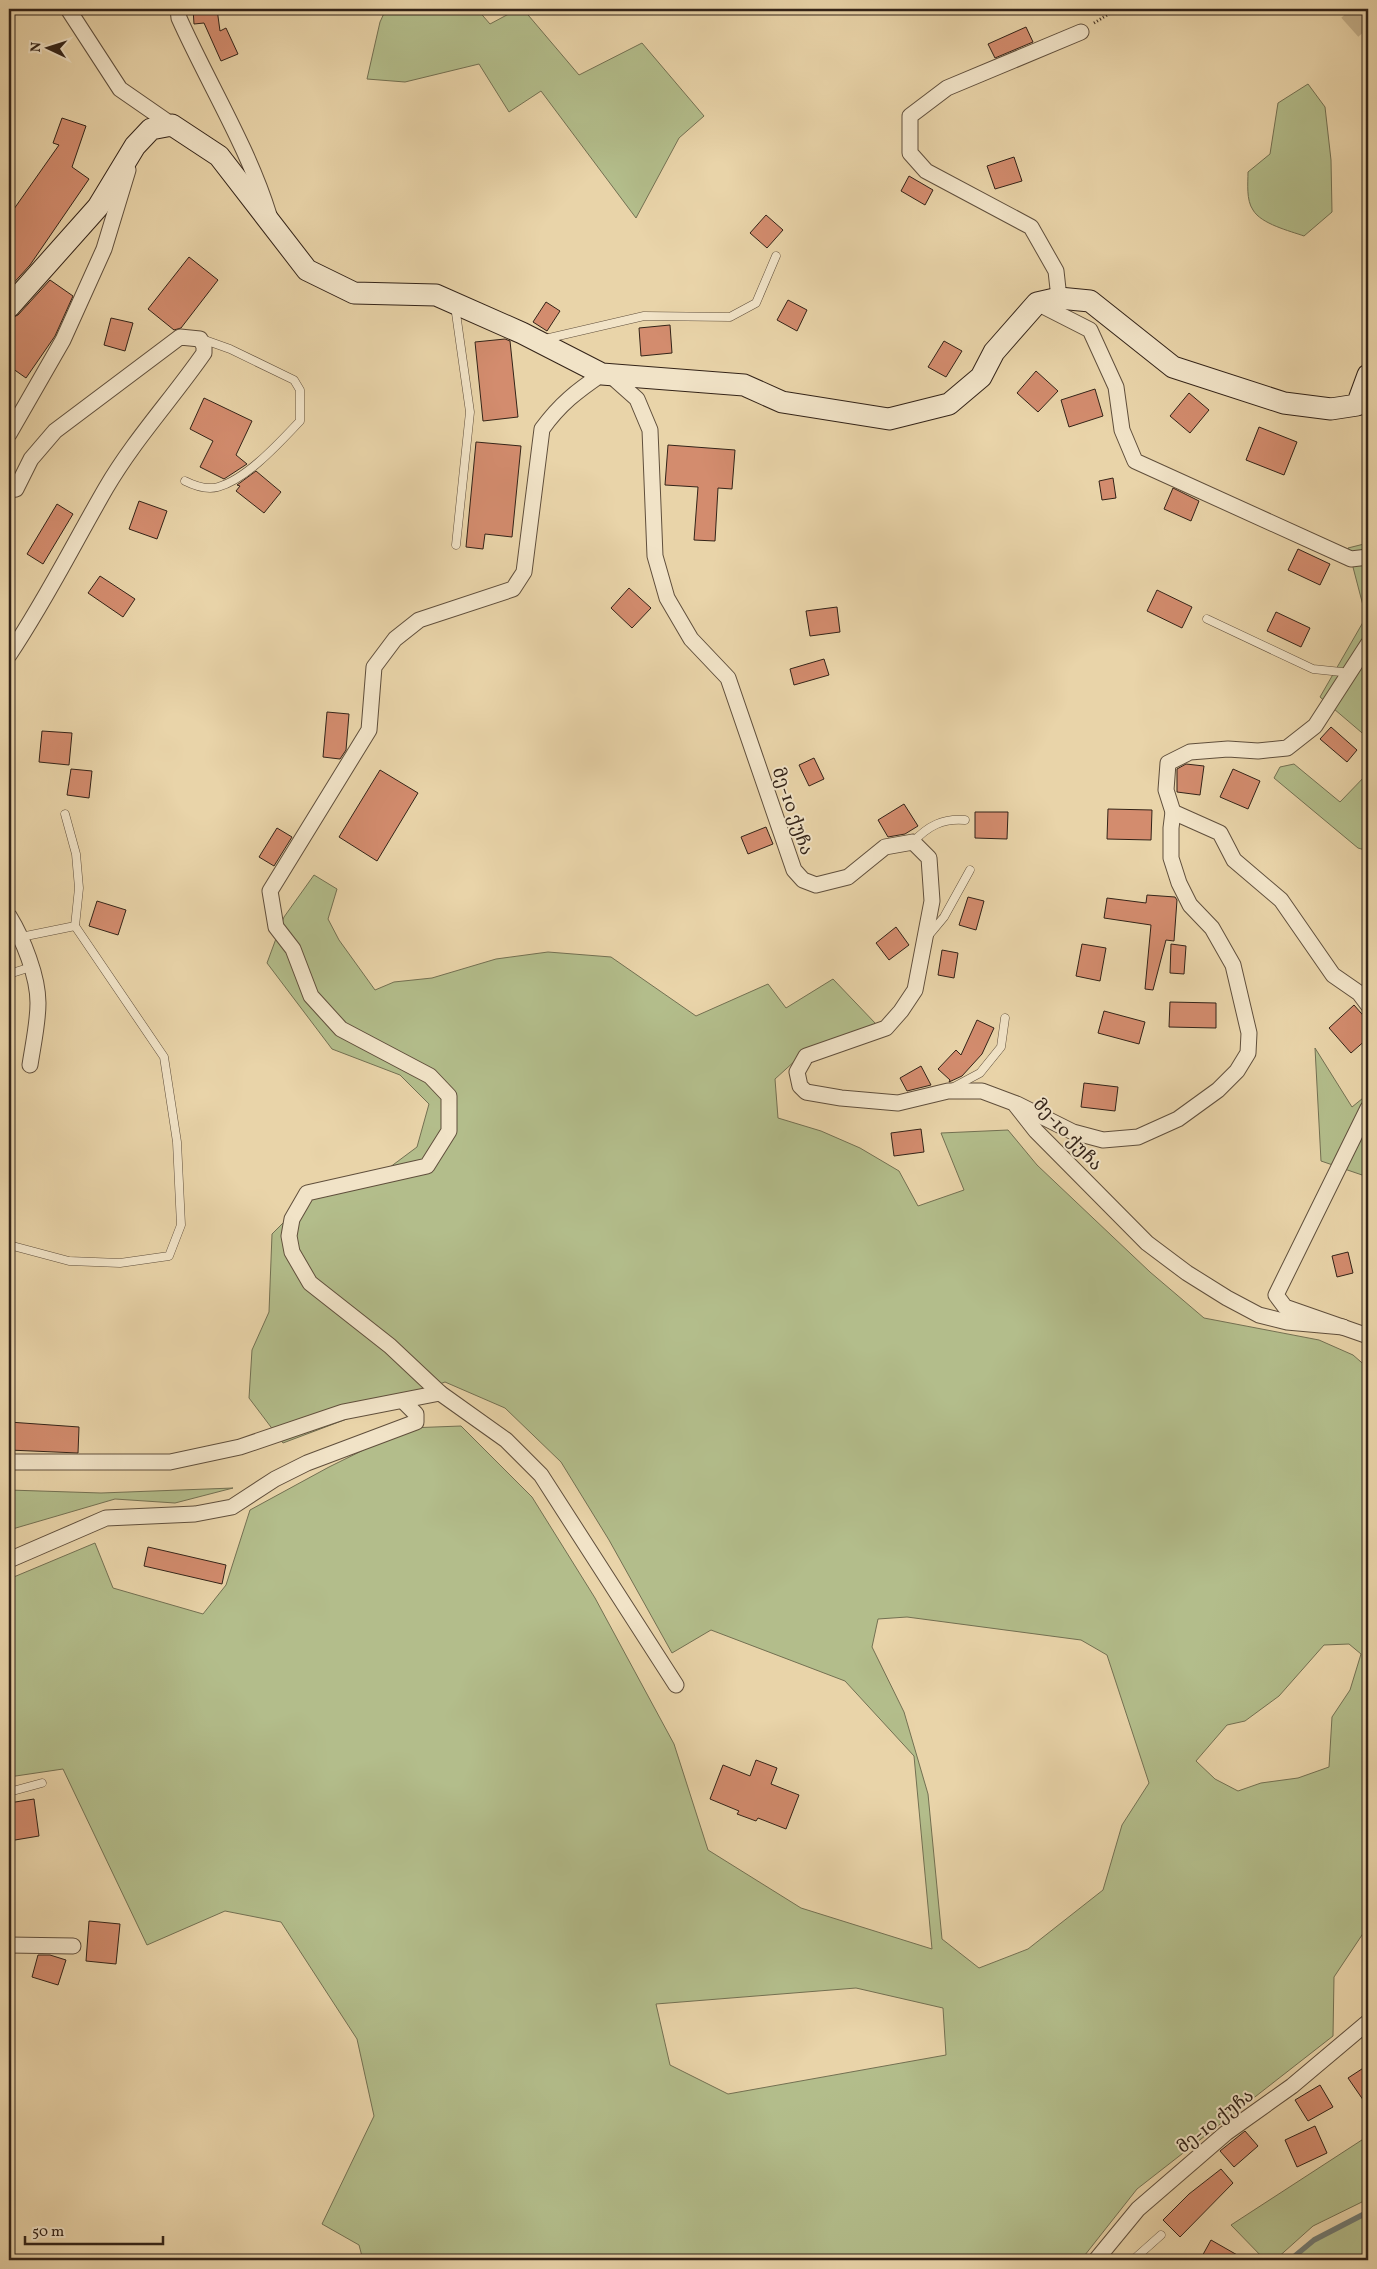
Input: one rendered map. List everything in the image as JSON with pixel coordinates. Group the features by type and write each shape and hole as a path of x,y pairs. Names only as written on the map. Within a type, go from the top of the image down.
{"street":[{"path":"68,9 120,89 219,156 307,270 354,293 436,295 606,375 744,385 782,402 889,419 949,404 981,377 994,352 1037,303 1059,298 1090,301 1173,367 1284,402 1331,409 1357,405 1368,375"},
{"path":"178,9 179,18 202,68 258,180 272,224"},
{"path":"1059,298 1056,271 1031,227 926,171 910,152 910,116 947,88 1081,32"},
{"path":"9,307 98,207 134,146 151,129 172,125"},
{"path":"9,434 63,340 104,249 134,146"},
{"path":"1037,303 1090,330 1116,387 1122,430 1135,461 1351,559 1368,557"},
{"path":"9,490 16,489 31,458 55,432 180,338 200,339 204,346 204,353 136,442 116,472 32,621 9,655"},
{"path":"606,375 570,396 556,409 542,428 524,572 519,582 512,589 420,620 395,639 374,667 370,730 270,890 276,926 292,949 311,996 341,1029 430,1076 449,1096 449,1132 427,1166 307,1194 292,1219 289,1236 292,1252 310,1283 390,1346 440,1394 506,1440 541,1475 676,1685"},
{"name":"მე-10 ქუჩა","path":"606,375 637,399 650,430 655,556 667,598 691,639 728,678 794,870 803,880 816,885 848,877 885,847 913,842 929,858 932,901 915,990 901,1011 886,1028 806,1056 797,1072 800,1086 806,1092 841,1098 898,1103 948,1090 982,1091 1014,1103 1036,1131 1147,1242 1186,1273 1259,1315 1287,1322 1343,1327"},
{"path":"1014,1103 1073,1132 1103,1140 1138,1137 1178,1120 1218,1090 1237,1072 1248,1053 1249,1032 1233,965 1212,928 1190,905 1179,883 1171,858 1171,828 1174,812 1166,790 1168,763 1190,752 1228,749 1258,751 1287,748 1315,726 1368,644"},
{"path":"1174,812 1220,833 1234,860 1281,900 1333,975 1359,993 1368,1004"},
{"path":"9,916 21,937 31,967 38,1002 30,1065"},
{"path":"1368,1108 1276,1295 1285,1307 1368,1336"},
{"path":"9,1462 170,1462 240,1447 343,1412 440,1394"},
{"path":"9,1560 106,1518 195,1514 232,1508 274,1479 308,1463 416,1422 416,1414 403,1401"},
{"path":"9,1945 73,1946"},
{"name":"მე-10 ქუჩა","path":"1096,2260 1138,2208 1226,2133 1292,2086 1368,2022"}],"lane":[{"path":"537,341 644,316 730,317 756,303 776,256"},
{"path":"454,303 470,412 456,545"},
{"path":"185,481 196,487 217,487 239,478 300,421 300,390 294,380 230,349 200,339"},
{"path":"1208,619 1313,669 1351,673"},
{"path":"9,1244 69,1261 120,1263 169,1256 181,1225 177,1142 164,1057 75,926 79,888 76,854 65,814"},
{"path":"913,842 924,830 951,819 965,820"},
{"path":"926,938 944,917 970,870"},
{"path":"21,937 75,926"},
{"path":"9,974 31,967"},
{"path":"948,1090 980,1073 1001,1047 1005,1018"},
{"path":"9,1792 42,1784"},
{"path":"1133,2260 1161,2235"}],"path":[{"path":"1081,32 1117,9"}],"green space":[{"path":"386,9 477,9 490,24 518,9 523,9 579,75 642,43 704,116 679,138 636,218 541,91 509,112 479,64 405,82 367,79 380,22"},
{"path":"1308,84 1325,107 1331,160 1332,212 1304,236 1276,226 1257,215 1249,201 1248,172 1270,154 1278,103"},
{"path":"1368,543 1368,738 1320,697 1366,617 1348,548"},
{"path":"1294,764 1340,802 1368,773 1368,851 1358,848 1274,778 1280,767"},
{"path":"314,875 337,889 328,919 339,940 375,990 394,982 432,978 496,959 548,952 611,957 696,1016 768,984 786,1008 833,979 876,1024 797,1059 775,1079 778,1118 821,1131 860,1148 899,1171 918,1206 964,1190 941,1133 1008,1130 1037,1165 1150,1272 1204,1318 1319,1340 1353,1355 1368,1368 1368,1926 1334,1977 1333,2036 1137,2189 1081,2260 363,2260 359,2245 322,2224 374,2116 357,2039 281,1922 225,1911 147,1945 63,1769 9,1777 9,1579 95,1543 113,1588 203,1614 226,1585 250,1510 329,1467 408,1428 461,1426 532,1497 595,1598 674,1744 708,1850 801,1908 932,1949 914,1756 845,1681 711,1630 672,1653 609,1540 561,1462 505,1408 445,1382 283,1443 249,1398 252,1350 269,1312 272,1234 315,1191 374,1179 417,1147 429,1104 400,1075 332,1049 267,963 284,917","holes":["907,1617 1081,1640 1107,1655 1149,1783 1122,1825 1103,1890 1028,1949 979,1968 942,1939 928,1794 904,1712 872,1647 878,1619","1349,1644 1361,1654 1350,1690 1332,1717 1329,1767 1298,1778 1261,1783 1238,1791 1215,1779 1196,1761 1227,1725 1245,1721 1279,1696 1324,1645","856,1988 943,2008 946,2055 728,2094 670,2065 656,2004"]},
{"path":"1315,1048 1352,1107 1368,1094 1368,1177 1321,1161"},
{"path":"233,1488 175,1503 115,1499 9,1530 9,1490 101,1493"},
{"path":"1368,2136 1368,2199 1313,2226 1275,2260 1265,2260 1231,2225"},
{"path":"1368,2212 1368,2255 1350,2260 1301,2260 1296,2255 1314,2240"}],"building":[{"path":"193,9 217,9 220,31 226,28 238,54 221,61 204,23 194,24"},
{"path":"1026,27 1033,42 995,58 988,44"},
{"path":"62,118 86,126 72,167 89,179 30,265 9,288 9,216 59,145 53,143"},
{"path":"1014,157 1022,181 995,189 987,166"},
{"path":"909,176 933,190 925,205 901,191"},
{"path":"766,215 783,230 767,248 750,233"},
{"path":"189,257 218,280 181,328 174,330 148,309"},
{"path":"50,280 73,296 55,336 26,378 9,366 9,319 18,315"},
{"path":"788,300 807,310 797,331 777,320"},
{"path":"546,302 560,311 547,331 533,322"},
{"path":"111,318 133,323 125,351 104,345"},
{"path":"670,325 672,353 641,356 639,328"},
{"path":"505,339 510,341 518,417 483,421 475,342"},
{"path":"944,341 962,351 946,377 928,367"},
{"path":"1036,371 1058,391 1038,412 1017,393"},
{"path":"1095,389 1103,416 1069,427 1061,400"},
{"path":"1189,393 1209,410 1190,433 1170,416"},
{"path":"204,398 252,421 236,455 247,464 224,479 200,467 213,441 190,429"},
{"path":"1259,427 1297,442 1284,475 1246,460"},
{"path":"476,442 521,446 512,537 485,534 483,549 466,547"},
{"path":"668,445 735,450 732,489 718,488 715,541 694,540 698,487 665,485"},
{"path":"256,471 281,492 264,513 236,491 240,486 237,485"},
{"path":"1113,478 1116,498 1102,500 1099,481"},
{"path":"1173,488 1199,501 1191,521 1164,509"},
{"path":"139,501 167,511 157,539 129,529"},
{"path":"57,504 73,514 43,564 27,554"},
{"path":"1298,549 1330,564 1320,585 1288,570"},
{"path":"100,576 135,599 123,617 88,593"},
{"path":"629,588 651,608 632,628 611,608"},
{"path":"1157,590 1192,607 1182,628 1147,611"},
{"path":"837,607 840,632 810,636 806,611"},
{"path":"1276,612 1310,628 1301,647 1267,631"},
{"path":"824,659 829,675 794,685 790,669"},
{"path":"327,712 349,714 346,750 340,759 323,757"},
{"path":"1331,727 1357,750 1347,762 1320,739"},
{"path":"42,731 72,733 69,765 39,762"},
{"path":"814,758 824,779 809,786 799,765"},
{"path":"1186,764 1204,766 1200,795 1177,792 1177,769"},
{"path":"71,769 92,771 89,798 67,795"},
{"path":"1233,769 1260,781 1248,809 1220,797"},
{"path":"380,770 418,793 377,861 339,837"},
{"path":"904,804 918,826 905,834 888,837 878,820"},
{"path":"1108,809 1152,810 1151,840 1107,839"},
{"path":"975,812 1008,812 1007,839 975,838"},
{"path":"766,827 773,844 748,854 741,837"},
{"path":"277,828 292,837 274,866 259,857"},
{"path":"1147,895 1175,897 1177,900 1174,941 1166,940 1153,990 1145,989 1151,925 1104,918 1107,898 1146,903"},
{"path":"968,897 984,901 976,930 959,925"},
{"path":"97,901 126,910 118,935 89,926"},
{"path":"896,927 909,945 889,960 876,943"},
{"path":"1082,944 1106,948 1100,981 1076,976"},
{"path":"1171,944 1186,946 1184,974 1170,973"},
{"path":"942,950 958,953 954,978 938,975"},
{"path":"1170,1002 1216,1003 1216,1028 1169,1027"},
{"path":"1354,1005 1368,1021 1368,1038 1351,1053 1329,1028"},
{"path":"1104,1011 1145,1022 1139,1044 1098,1033"},
{"path":"977,1020 994,1028 982,1054 962,1076 949,1082 950,1080 938,1069 956,1050 961,1055"},
{"path":"921,1066 931,1085 907,1091 900,1078"},
{"path":"1084,1083 1118,1087 1115,1111 1081,1107"},
{"path":"921,1129 924,1152 894,1156 891,1133"},
{"path":"1348,1252 1353,1273 1337,1277 1332,1256"},
{"path":"9,1422 79,1427 78,1453 9,1450"},
{"path":"148,1547 226,1565 222,1584 144,1566"},
{"path":"756,1760 777,1768 771,1784 799,1795 786,1829 758,1818 756,1821 737,1814 739,1811 710,1799 723,1765 750,1776"},
{"path":"34,1799 39,1836 9,1841 9,1803"},
{"path":"89,1921 120,1924 116,1964 86,1961"},
{"path":"38,1955 50,1955 66,1960 58,1985 32,1977"},
{"path":"1368,2065 1368,2107 1348,2078"},
{"path":"1320,2085 1333,2107 1308,2121 1295,2100"},
{"path":"1315,2126 1327,2153 1297,2167 1285,2140"},
{"path":"1245,2131 1258,2146 1234,2167 1220,2151"},
{"path":"1221,2169 1233,2183 1180,2237 1163,2220 1189,2194"},
{"path":"1211,2240 1246,2260 1200,2260"}],"waterway":[{"path":"1290,2260 1314,2240 1368,2212"}],"tunnel":[{"path":"1351,9 1368,28"}]}
